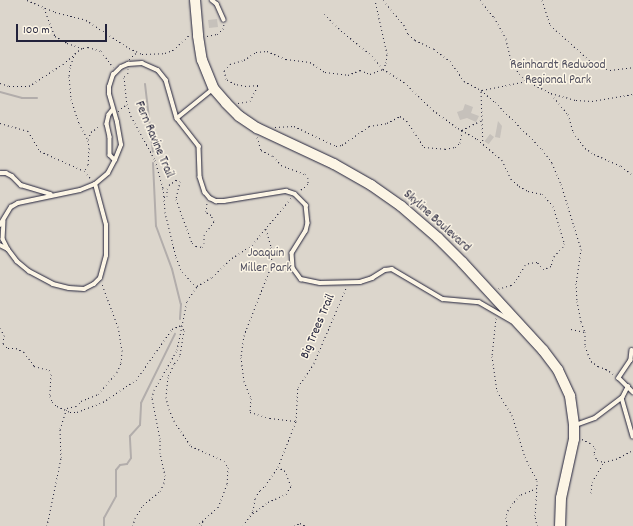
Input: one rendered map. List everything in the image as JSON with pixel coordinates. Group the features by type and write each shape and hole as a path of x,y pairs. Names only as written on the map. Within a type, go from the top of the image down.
{"main road":[{"name":"Skyline Boulevard","path":"195,0 202,60 214,89 226,104 239,116 257,128 334,164 388,196 438,238 520,325 558,370 570,396 574,425 574,439 561,498 560,526"}],"lane":[{"path":"212,0 216,4 224,20"},
{"path":"0,225 11,208 18,203 52,194 80,190 95,184 105,176 115,160 121,145 109,87 116,70 128,64 146,64 158,70 166,80 177,118 199,146 200,177 205,192 210,198 216,201 224,201 286,191 295,194 306,205 308,212 306,231 292,253 292,260 296,273 301,279 309,282 347,284 360,282 372,278 385,270 392,269 443,299 479,302 496,313 520,325"},
{"path":"177,118 186,113 200,98 214,89"},
{"path":"114,112 109,115 107,124 110,137 110,155 115,160"},
{"path":"0,173 6,173 12,176 21,185 52,194"},
{"path":"4,221 3,239 17,261 29,271 53,284 69,288 84,289 94,284 100,278 106,256 104,214 95,184"},
{"path":"0,245 8,249"},
{"path":"632,350 631,360 619,378 633,392"},
{"path":"574,425 595,418 622,398 628,386"},
{"path":"622,398 633,436"}],"path":[{"path":"27,0 44,8 86,20 136,53 155,54 173,50 191,34 190,24 197,24"},
{"path":"226,104 250,101 258,85 246,86 235,84 226,79 224,70 230,64 244,60 256,52 267,51 286,59 310,62 325,72 348,75 360,70 370,74 383,69 386,63 387,54 375,0"},
{"path":"383,0 404,26 408,34 415,40 443,55 450,61 464,81 481,90 542,149 556,171 581,249 577,265 576,289 581,322 585,332 585,346 591,361 619,378"},
{"path":"480,0 494,17 506,39 511,60 520,74 527,81 551,93 576,100 592,101 633,94"},
{"path":"542,0 550,25 589,60 610,70 633,67"},
{"path":"44,8 55,36 82,48"},
{"path":"324,14 372,56 383,69 404,82 434,110 483,143 502,160 511,179 519,186 528,191 542,194 553,206 564,243 563,247 554,256 551,266 548,269 544,269 537,262 529,263 525,265 516,282 490,293"},
{"path":"205,36 217,34 223,29 224,20"},
{"path":"0,84 9,86 29,86 63,64 82,48 88,47 101,51 116,70"},
{"path":"75,53 70,67 69,83 75,111 88,140 89,157 84,171"},
{"path":"128,64 128,60 136,53"},
{"name":"Fern Ravine Trail","path":"128,64 128,73 124,77 127,104 131,116 154,160 163,188 169,233 176,258 182,272 197,286"},
{"path":"481,90 527,81"},
{"path":"481,90 483,143"},
{"path":"551,93 568,114 573,132 585,148 594,154 621,166 633,175"},
{"path":"114,112 127,104"},
{"path":"133,526 135,518 143,505 160,491 164,483 165,476 160,453 160,439 152,398 154,390 176,350 181,325 187,309 187,301 197,286 212,277 232,258 252,245 295,194 308,184 308,178 305,174 280,166 273,156 261,150 257,138 257,128 294,126 336,146 342,144 369,126 387,123 400,116 407,121 424,147 445,149 455,147 460,143 462,130"},
{"path":"462,130 482,120"},
{"path":"0,123 28,131 40,151 84,171 95,184"},
{"path":"88,140 91,132 95,128 107,124"},
{"path":"164,198 169,185 176,180 180,181 176,199 192,243 196,246 202,247 204,243 204,235 214,221 214,218 205,210 210,198"},
{"path":"266,229 271,247 272,264 244,335 241,357 244,381 251,398 250,412 270,418 296,421"},
{"path":"47,526 61,458 60,429 66,410 76,406 81,401 98,394 117,372 121,363 122,351 118,326 100,278"},
{"name":"Big Trees Trail","path":"243,526 253,511 255,498 278,467 296,421 298,387 314,363 347,284"},
{"path":"496,313 492,356 497,391 514,420 525,457 537,481 535,516 537,526"},
{"path":"0,328 4,335 3,344 8,348 16,348 24,352 34,366 49,370 51,374 50,396 57,406 66,410 77,412 103,402 136,380 172,329 181,325"},
{"path":"181,325 184,330 180,356 168,377 166,397 168,409 174,421 191,446 202,453 224,461 228,467 227,484 218,507 197,526"},
{"path":"571,328 585,332"},
{"path":"574,439 584,439 590,443 595,448 594,454 597,460 604,462 616,459 633,450"},
{"path":"591,493 592,482 604,462"},
{"path":"249,517 268,502 286,494 291,486 285,471 278,467"},
{"path":"507,526 506,517 508,510 513,503 520,495 537,488"},
{"path":"202,526 203,520"},
{"path":"294,526 300,523 306,526"}],"green space":[{"name":"Joaquin Miller Park","path":"0,0 633,0 633,526 0,526"}],"building":[{"path":"217,19 218,27 209,28 208,20"},
{"path":"465,104 473,107 471,113 479,116 476,122 467,118 460,120 457,112 463,110"},
{"path":"498,121 502,126 500,138 495,137"},
{"path":"490,134 494,137 489,144 485,141"}],"waterway":[{"path":"145,84 153,152"},
{"path":"0,92 22,98 37,98"},
{"path":"153,163 156,226 172,269 181,304 180,319"},
{"path":"104,526 104,518 116,496 116,470 120,465 127,464 131,458 130,436 140,425 141,403 175,334"}],"park label":[{"name":"Reinhardt Redwood Regional Park","path":"558,74"}]}
